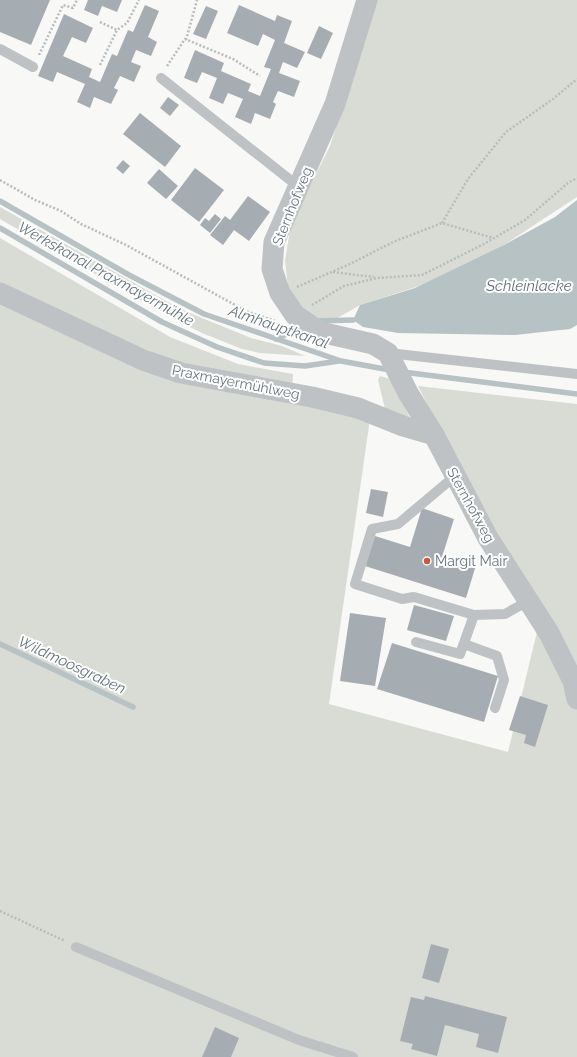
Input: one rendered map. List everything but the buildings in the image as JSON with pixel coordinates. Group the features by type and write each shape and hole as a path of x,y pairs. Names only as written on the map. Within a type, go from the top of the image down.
{"street":[{"name":"Sternhofweg","path":"367,0 335,104 274,242 272,269 280,293 295,315 320,332 373,344 388,353 408,393 434,436 488,538 556,647 573,681 577,699"},
{"name":"Praxmayermühlweg","path":"0,293 143,360 181,373 312,397 358,408 403,426 434,436"}],"lane":[{"path":"0,49 32,67"},
{"path":"161,78 298,187"},
{"name":"Sternhofweg","path":"388,353 577,374"},
{"path":"455,476 398,524 372,529 355,584 402,599 414,597 474,615 505,614 528,601"},
{"path":"416,642 460,654 474,615"},
{"path":"464,644 497,656 504,680 495,708"},
{"path":"76,947 300,1040 354,1057"}],"path":[{"path":"32,67 64,5 73,8 77,0"},
{"path":"100,65 117,30 127,23 139,0"},
{"path":"166,67 186,40 197,0"},
{"path":"100,22 117,30"},
{"path":"186,40 233,60 260,76"},
{"path":"442,223 468,179 506,132 553,99 577,79"},
{"path":"300,318 315,302 344,286 377,278 422,275 526,220 568,183 577,178"},
{"path":"0,180 35,200 61,211 81,224 126,245 246,311 279,323"},
{"path":"280,293 332,272 393,242 442,223 493,238"},
{"path":"332,272 377,278"},
{"path":"0,911 76,947"}],"shaded area":[{"path":"376,0 577,0 577,197 504,245 450,276 360,305 327,324 297,311 288,286 285,261 291,224 330,146"},
{"path":"0,207 180,309 251,338 282,346 305,356 260,353 242,349 202,333 170,317 0,219"},
{"path":"0,238 170,337 238,364 293,374 292,396 370,419 329,704 508,752 542,611 482,514 418,386 577,404 577,1057 0,1057"},
{"path":"380,376 391,379 410,418 385,409 378,380"}],"water":[{"name":"Schleinlacke","path":"577,200 577,325 570,329 515,335 398,333 363,327 353,320 360,305 415,288 504,245 555,217"}],"waterway":[{"name":"Almhauptkanal","path":"0,201 129,275 204,314 341,361 390,370"},
{"name":"Werkskanal Praxmayermühle","path":"0,228 162,322 217,347 264,363 305,366 339,361"},
{"name":"Schleinlacke","path":"317,321 353,320"},
{"name":"Schleinlacke","path":"276,339 296,330"},
{"name":"Almhauptkanal","path":"403,372 577,394"},
{"name":"Wildmoosgraben","path":"0,644 133,707"}],"place":[{"name":"Margit Mair","path":"427,561"}]}
